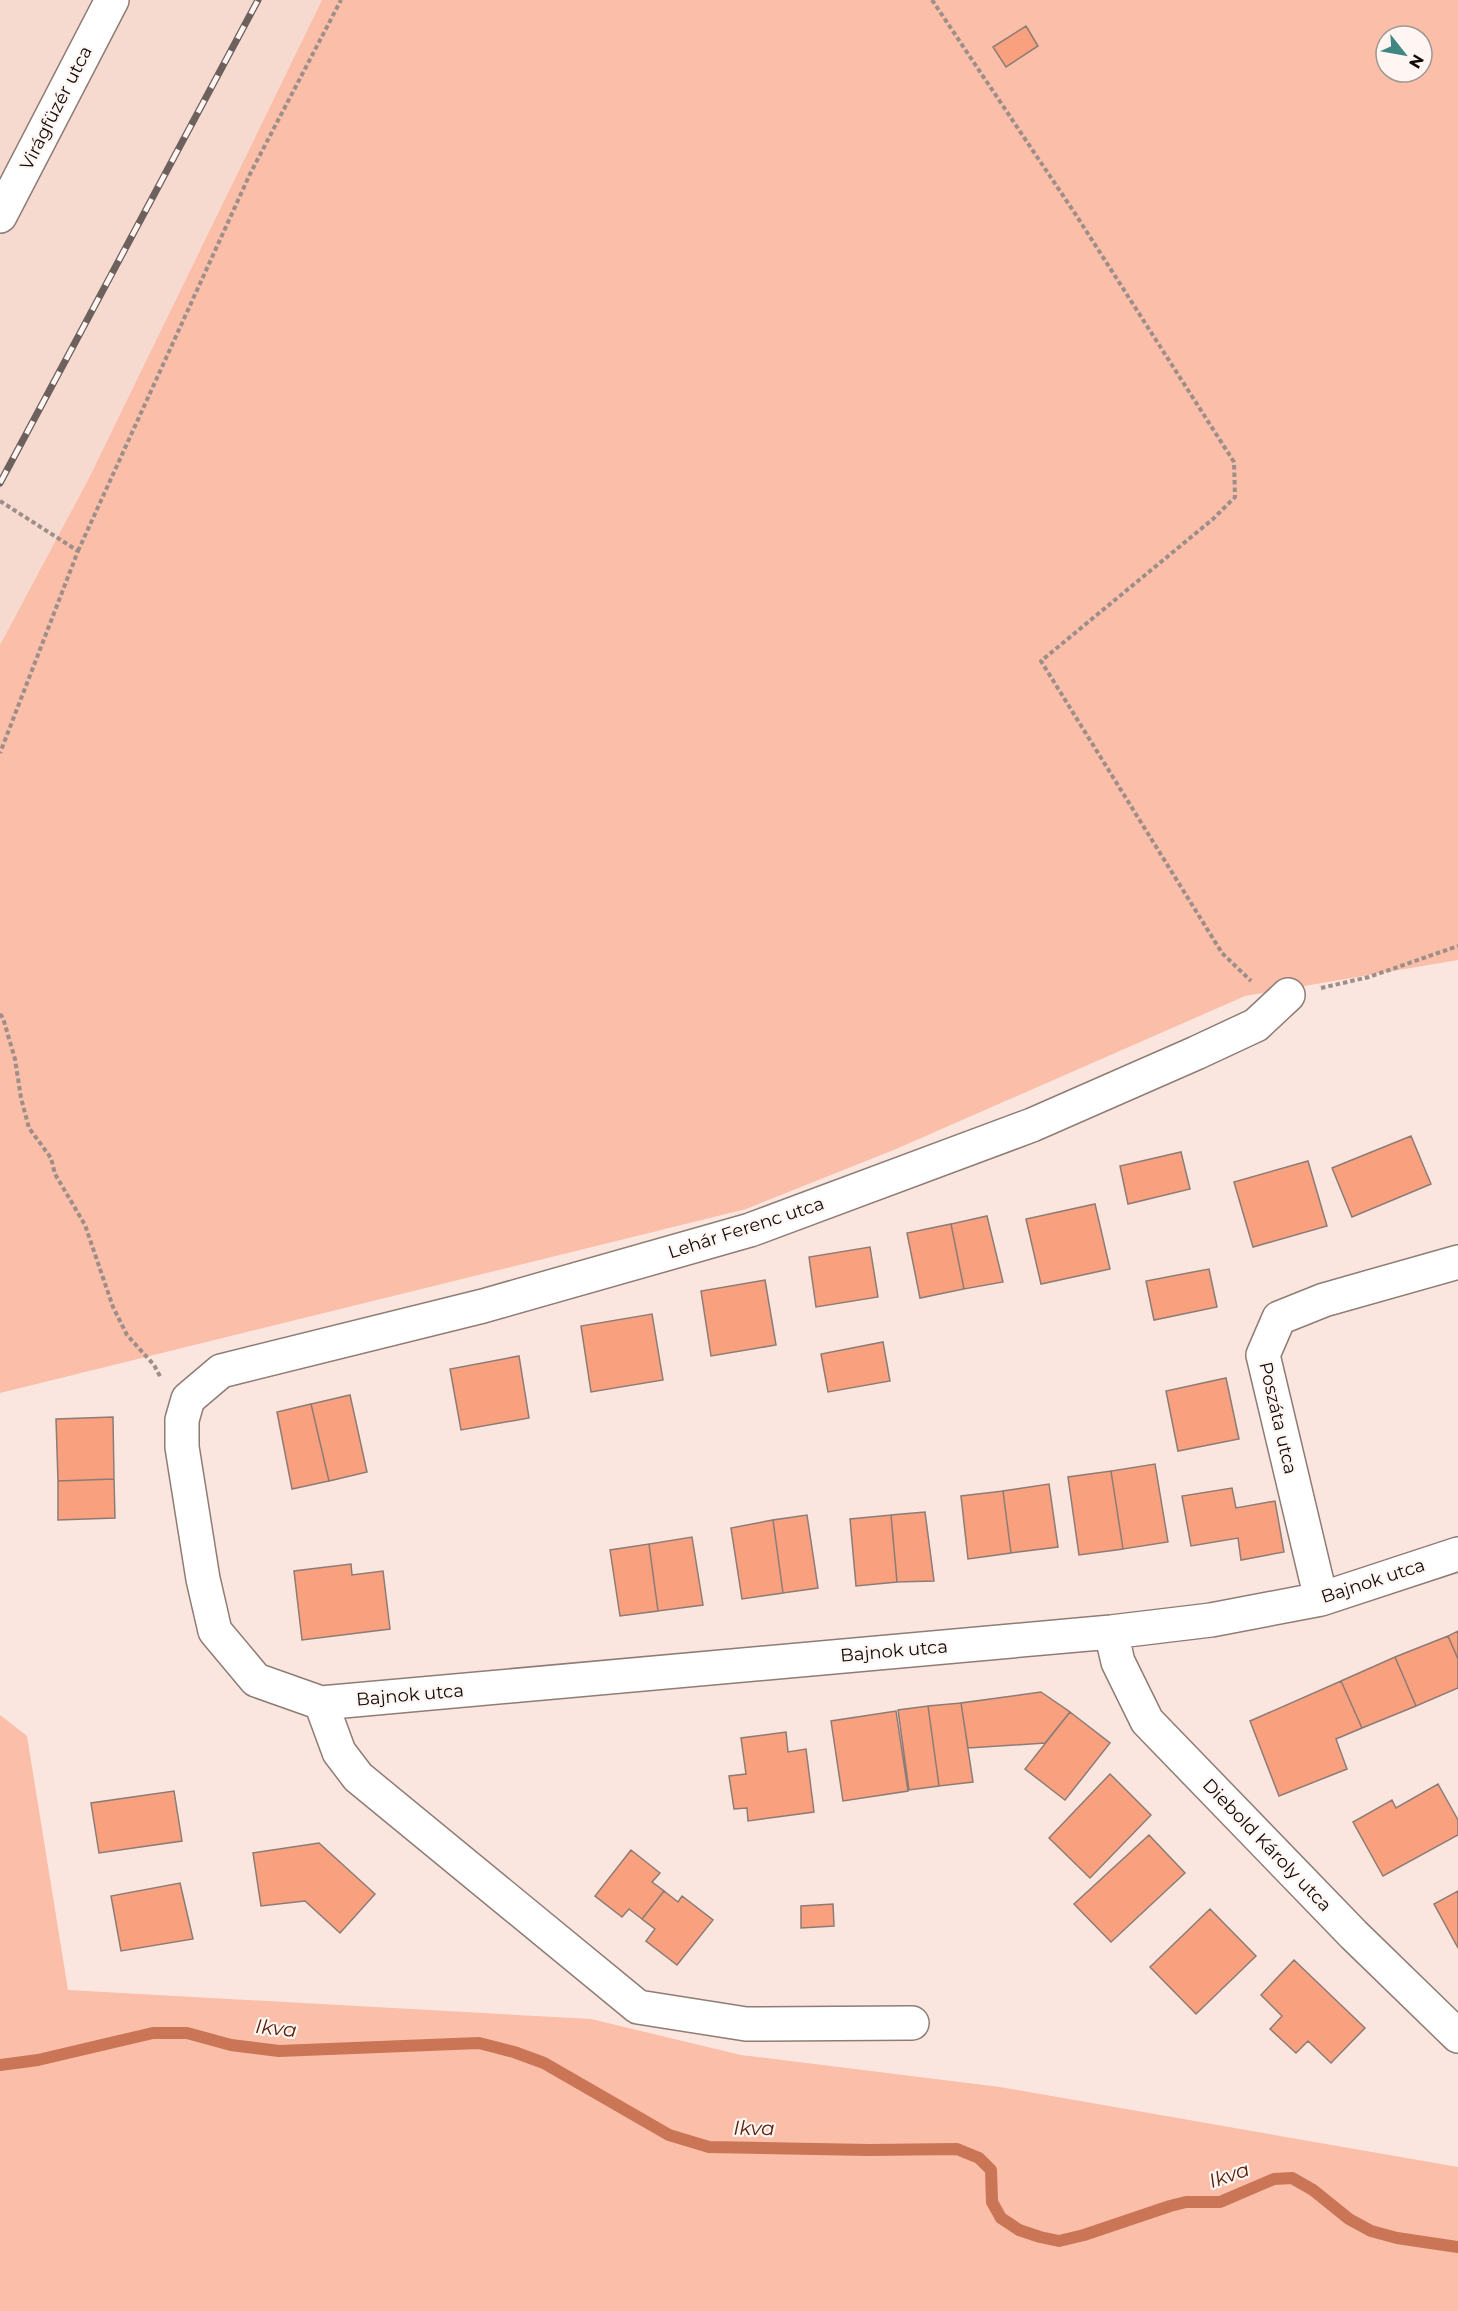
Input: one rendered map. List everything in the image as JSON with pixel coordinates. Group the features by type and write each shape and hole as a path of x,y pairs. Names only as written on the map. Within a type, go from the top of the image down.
{"street":[{"name":"Virágfüzér utca","path":"0,216 112,0"},
{"name":"Lehár Ferenc utca","path":"202,1579 182,1447 182,1420 188,1399 222,1371 483,1306 750,1230 1032,1125 1163,1068 1256,1025 1288,995"},
{"name":"Poszáta utca","path":"1321,1599 1263,1355 1279,1318 1324,1300 1458,1262"},
{"name":"Bajnok utca","path":"202,1579 216,1631 256,1680 321,1703 1111,1632 1222,1618 1321,1599 1458,1554"},
{"name":"Diebold Károly utca","path":"1111,1632 1118,1662 1147,1721 1354,1935 1458,2036"},
{"path":"321,1703 339,1752 358,1777 638,2007 746,2024 912,2023"}],"path":[{"path":"0,753 78,551 250,174 341,0"},
{"path":"932,0 1076,215 1234,462 1235,497 1214,519 1041,661 1222,952 1254,984 1288,995 1369,977 1458,946"},
{"path":"0,501 78,551"},
{"path":"0,1014 15,1059 21,1098 29,1128 51,1158 55,1174 85,1225 113,1307 127,1335 154,1365 182,1420"}],"shaded area":[{"path":"0,0 322,0 89,478 0,645"},
{"path":"322,0 1458,0 1458,960 1245,996 896,1149 746,1209 0,1393 0,645 89,478"},
{"path":"0,1715 27,1736 68,1990 591,2019 741,2055 1000,2087 1458,2167 1458,2311 0,2311"}],"building":[{"path":"1026,26 1038,46 1006,67 993,47"},
{"path":"1411,1136 1431,1184 1352,1217 1332,1168"},
{"path":"1181,1152 1190,1189 1128,1204 1120,1166"},
{"path":"1308,1161 1327,1226 1253,1247 1234,1182"},
{"path":"1095,1204 1110,1269 1041,1284 1026,1219"},
{"path":"987,1216 1003,1282 964,1289 951,1224"},
{"path":"951,1224 964,1289 920,1298 907,1233"},
{"path":"870,1247 878,1297 816,1307 809,1257"},
{"path":"1209,1269 1217,1307 1154,1320 1146,1281"},
{"path":"765,1280 776,1345 711,1356 701,1291"},
{"path":"652,1314 663,1380 591,1392 581,1326"},
{"path":"883,1342 890,1381 828,1392 821,1354"},
{"path":"519,1356 529,1418 461,1430 450,1369"},
{"path":"1226,1378 1239,1439 1178,1451 1166,1391"},
{"path":"350,1395 367,1472 329,1481 311,1404"},
{"path":"311,1404 329,1481 292,1489 277,1412"},
{"path":"113,1417 114,1479 58,1481 56,1419"},
{"path":"1155,1464 1168,1542 1123,1549 1111,1471"},
{"path":"1111,1471 1123,1549 1079,1555 1068,1477"},
{"path":"114,1479 115,1518 58,1520 58,1481"},
{"path":"1049,1484 1058,1547 1011,1553 1003,1491"},
{"path":"1232,1488 1236,1508 1275,1501 1284,1552 1241,1560 1238,1538 1191,1546 1182,1496"},
{"path":"1003,1491 1011,1553 968,1559 961,1496"},
{"path":"925,1512 934,1581 897,1582 891,1515"},
{"path":"807,1515 818,1588 783,1593 773,1520"},
{"path":"891,1515 897,1582 856,1586 850,1519"},
{"path":"773,1520 783,1593 742,1599 731,1528"},
{"path":"692,1537 703,1605 658,1611 649,1544"},
{"path":"649,1544 658,1611 620,1616 610,1550"},
{"path":"351,1564 352,1575 383,1571 390,1629 302,1640 294,1571"},
{"path":"1458,1631 1458,1659 1448,1636"},
{"path":"1448,1636 1458,1659 1458,1688 1416,1706 1395,1657"},
{"path":"1395,1657 1416,1706 1362,1728 1341,1681"},
{"path":"1341,1681 1362,1728 1336,1739 1347,1769 1279,1796 1250,1721"},
{"path":"1041,1692 1070,1712 1045,1743 968,1748 961,1703"},
{"path":"961,1703 973,1782 939,1786 928,1706"},
{"path":"928,1706 939,1786 909,1790 898,1710"},
{"path":"896,1711 908,1791 843,1801 831,1721"},
{"path":"1070,1712 1110,1743 1065,1800 1025,1769"},
{"path":"786,1732 788,1752 806,1749 814,1812 748,1821 747,1808 734,1809 729,1776 746,1774 741,1738"},
{"path":"1110,1774 1151,1815 1090,1878 1049,1838"},
{"path":"1438,1784 1458,1820 1458,1835 1383,1876 1353,1822 1392,1800 1396,1808"},
{"path":"174,1791 182,1841 99,1853 91,1803"},
{"path":"1149,1835 1185,1873 1111,1942 1074,1904"},
{"path":"319,1843 375,1894 340,1933 305,1901 261,1906 253,1853"},
{"path":"631,1850 660,1873 652,1882 664,1891 642,1919 629,1909 622,1917 595,1896"},
{"path":"180,1883 193,1939 121,1951 111,1896"},
{"path":"664,1891 678,1902 682,1896 713,1920 677,1965 646,1941 655,1929 642,1919"},
{"path":"1458,1891 1458,1948 1434,1904"},
{"path":"833,1904 834,1926 801,1928 801,1906"},
{"path":"1210,1909 1256,1956 1196,2014 1150,1967"},
{"path":"1294,1960 1365,2028 1331,2063 1308,2041 1296,2053 1270,2029 1282,2016 1261,1995"}],"waterway":[{"name":"Ikva","path":"0,2065 38,2060 153,2033 187,2033 231,2045 279,2051 479,2043 544,2063 669,2135 709,2147 957,2149 979,2158 991,2170 992,2202 1001,2218 1019,2230 1059,2241 1170,2206 1186,2202 1220,2202 1274,2179 1292,2178 1313,2190 1349,2219 1371,2231 1397,2238 1458,2247"}],"railway":[{"path":"0,483 258,0"}]}
